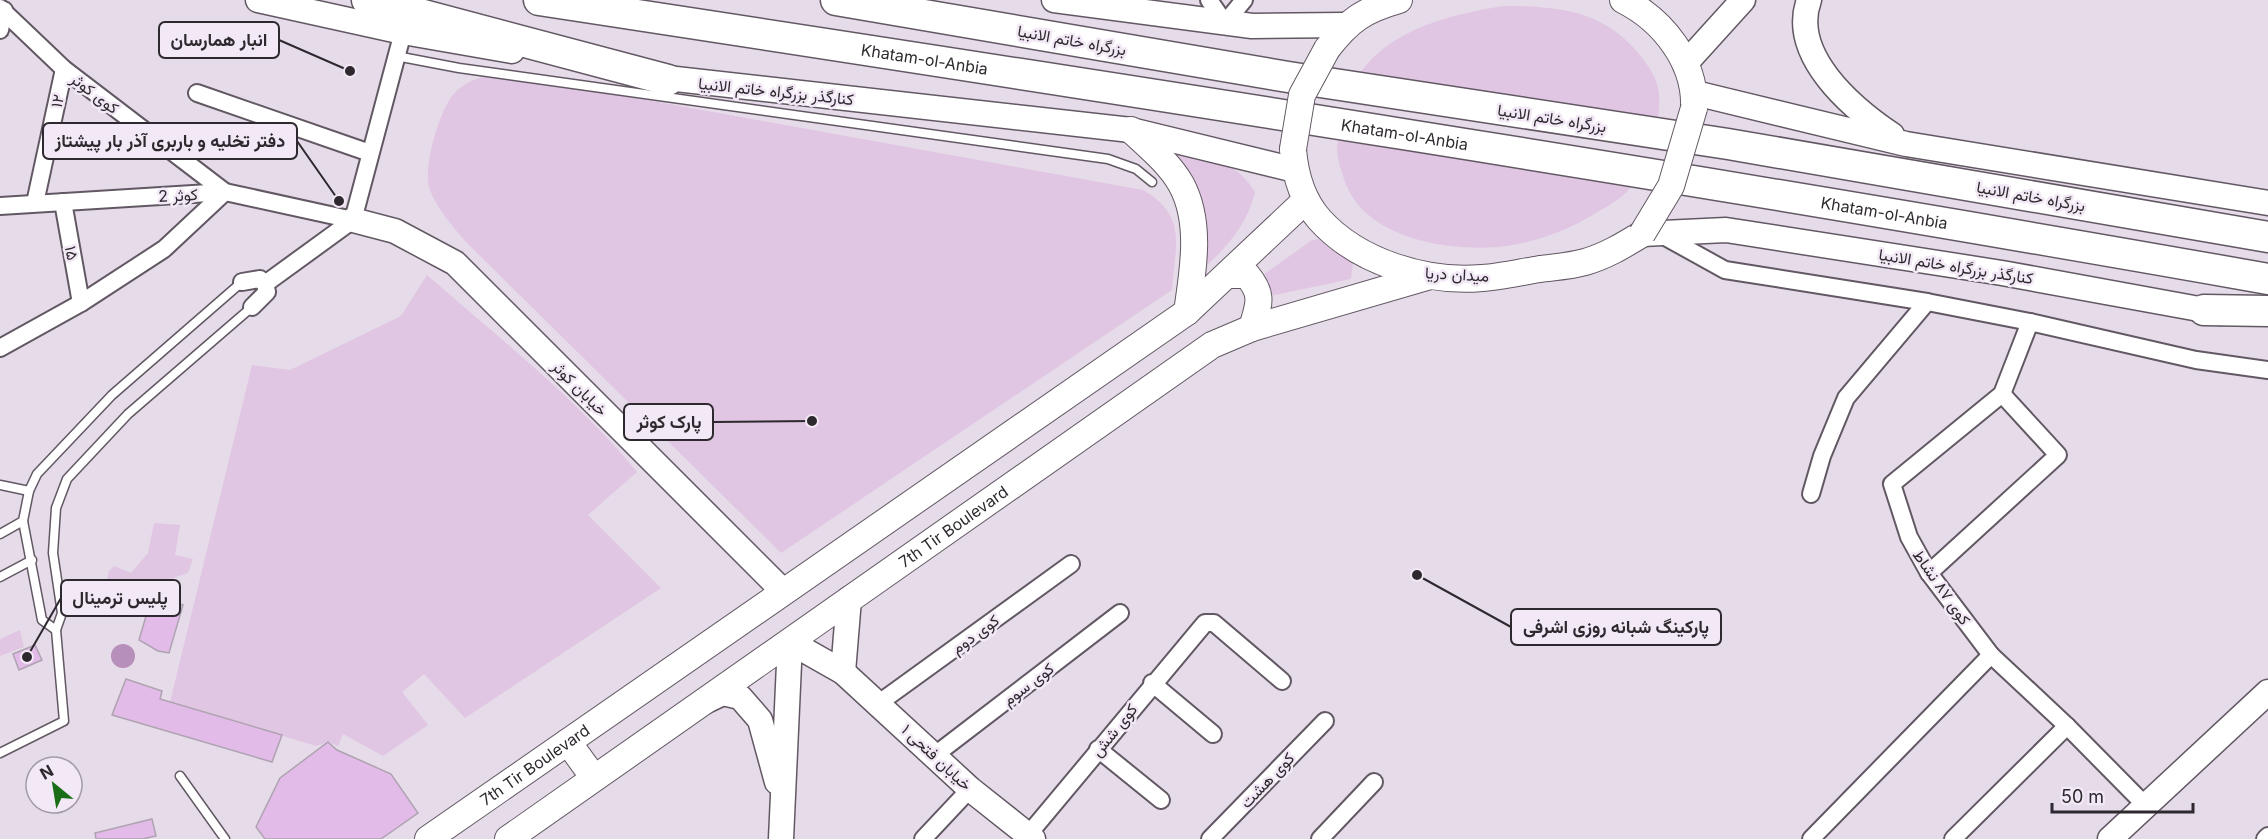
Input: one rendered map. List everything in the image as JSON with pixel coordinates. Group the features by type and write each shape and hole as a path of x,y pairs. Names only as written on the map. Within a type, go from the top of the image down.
{"highway":[{"path":"367,0 668,80"},
{"name":"Khatam-ol-Anbia","path":"539,0 1270,111 1927,218 2268,279"},
{"name":"بزرگراه خاتم الانبیا","path":"836,0 1287,77 1728,144 2268,237"},
{"path":"2204,310 2268,310"}],"main road":[{"name":"کنارگذر بزرگراه خاتم الانبیا","path":"258,0 403,32 668,80 1131,130 1294,160"},
{"path":"1054,0 1252,26 1345,25"},
{"path":"1623,0 1637,7 1666,30 1685,64 1694,101 1671,186 1651,234"},
{"path":"1685,64 1743,0"},
{"path":"1809,0 1805,12 1808,36 1822,72 1865,117 1906,144"},
{"path":"1294,160 1302,95 1327,49 1345,25 1384,2"},
{"path":"1694,101 1906,144 2268,203"},
{"path":"1131,130 1167,166 1181,184 1191,210 1193,271 1187,312"},
{"name":"میدان دریا","path":"1294,160 1306,200 1320,220 1351,246 1389,264 1430,276 1480,278 1584,262 1651,234"},
{"name":"7th Tir Boulevard","path":"429,839 1187,312 1306,200"},
{"name":"خیابان کوثر","path":"353,220 394,231 455,263 783,591"},
{"name":"کنارگذر بزرگراه خاتم الانبیا","path":"1651,234 1726,230 2002,273 2268,322"},
{"path":"1228,274 1247,275 1257,286 1260,302 1252,328"},
{"name":"7th Tir Boulevard","path":"508,839 1212,345 1252,328 1430,276"},
{"path":"843,672 849,599"},
{"path":"781,839 790,642"},
{"name":"خیابان فتحی ۱","path":"790,642 843,672 970,789 1031,837"},
{"path":"695,707 723,693 740,698 760,720 783,805"},
{"path":"2110,839 2267,694"},
{"path":"568,742 594,778"}],"street":[{"path":"1209,0 1225,23 1244,0"},
{"path":"0,30 2,9"},
{"name":"کوی کوثر","path":"2,9 64,69 225,192"},
{"path":"265,284 353,220 403,32"},
{"name":"۱۲","path":"35,203 64,69"},
{"path":"197,93 370,153"},
{"path":"0,348 81,303 164,249 225,192"},
{"name":"کوثر 2","path":"0,206 225,192 353,220"},
{"name":"۱۵","path":"63,202 81,303"},
{"path":"1651,234 1725,270 1927,302 2030,322 2196,360 2268,370"},
{"path":"242,282 260,279 265,284 267,291 252,307"},
{"path":"1811,494 1822,456 1846,398 1927,302"},
{"name":"کوی ۸۷ نشاط","path":"2030,322 2002,393 1893,484 1909,537 1929,573 1991,655 2067,726 2145,805"},
{"path":"1929,573 2058,455 2002,393"},
{"name":"کوی دوم","path":"879,703 1071,564"},
{"name":"کوی سوم","path":"935,755 1120,613"},
{"name":"کوی شش","path":"1031,837 1098,749 1205,623 1215,623 1282,681"},
{"path":"1811,839 1991,655"},
{"path":"1152,683 1213,734"},
{"name":"کوی هشت","path":"1210,839 1325,721"},
{"path":"1953,839 2067,726"},
{"path":"1098,749 1161,800"},
{"path":"1320,839 1374,782"},
{"path":"923,839 970,789"}],"lane":[{"path":"396,56 459,68 1108,159 1136,169 1152,182"},
{"path":"56,630 42,620 23,521 29,491 37,474 112,395 242,282"},
{"path":"0,753 64,721 56,630 62,613 53,553 56,508 67,479 128,414 252,307"},
{"path":"0,485 29,491"},
{"path":"0,534 23,521"},
{"path":"0,577 32,560"},
{"path":"180,776 225,839"}],"shaded area":[{"path":"1504,6 1561,10 1594,19 1610,28 1625,39 1639,54 1654,76 1659,99 1658,118 1361,72 1389,44 1406,34 1445,19"},
{"path":"488,75 515,76 1143,190 1167,210 1173,221 1176,245 1172,290 781,553 464,240 437,204 430,190 428,169 433,142 442,115 452,96 460,88"},
{"path":"1340,136 1634,182 1627,192 1612,204 1585,220 1548,236 1497,247 1453,246 1406,236 1385,226 1367,213 1352,197 1343,176 1337,150"},
{"path":"1173,151 1229,166 1247,181 1255,192 1247,215 1235,235 1203,269 1169,153"},
{"path":"1318,239 1353,263 1351,279 1270,296 1263,275 1312,240"},
{"path":"427,275 563,394 614,445 637,472 588,515 661,588 465,718 424,674 402,692 428,725 383,756 343,734 338,746 328,742 316,746 170,702 252,365 290,370 401,316"},
{"path":"154,523 180,525 175,555 193,559 188,573 128,593 77,617 75,605 92,590 105,588 109,571 114,566 131,573 148,553"},
{"path":"20,630 24,647 0,656 0,639"},
{"path":"123,644 131,648 135,656 131,664 123,668 115,664 111,656 115,648"}],"building":[{"path":"152,596 167,596 169,600 183,605 169,653 158,651 139,640"},
{"path":"35,645 42,660 19,670 13,654"},
{"path":"126,679 162,691 160,699 282,735 272,762 112,715"},
{"path":"328,742 337,750 391,774 418,813 381,839 265,839 256,827 280,778"},
{"path":"152,819 156,836 142,839 96,839 95,833"}],"place":[{"name":"انبار همارسان","path":"350,71"},
{"name":"دفتر تخلیه و باربری آذر بار پیشتاز","path":"339,201"},
{"name":"پارک کوثر","path":"812,421"},
{"name":"پارکینگ شبانه روزی اشرفی","path":"1417,575"},
{"name":"پلیس ترمینال","path":"27,657"}]}
